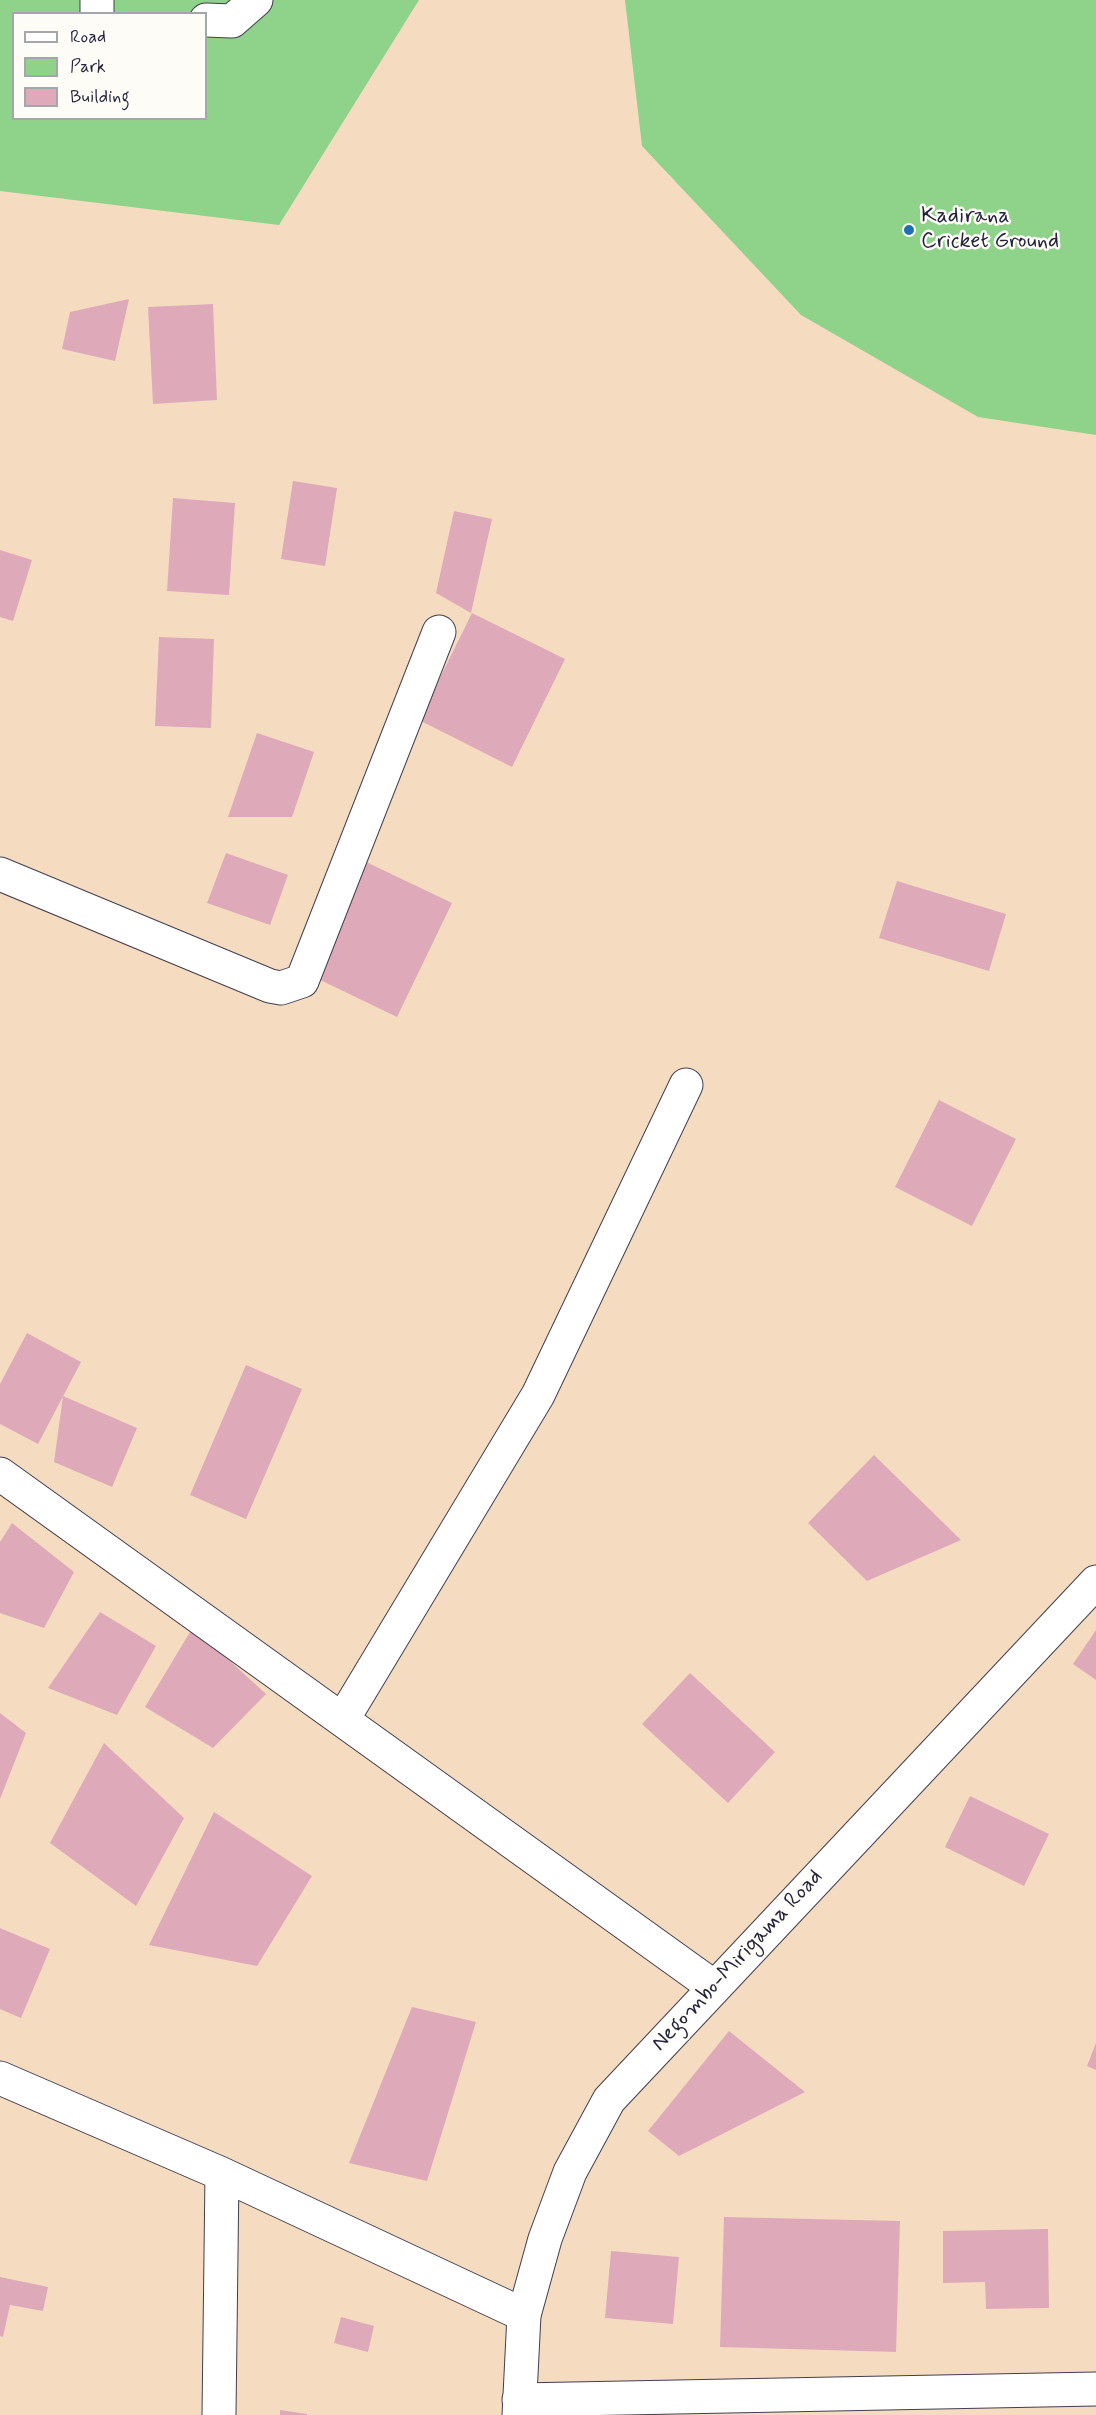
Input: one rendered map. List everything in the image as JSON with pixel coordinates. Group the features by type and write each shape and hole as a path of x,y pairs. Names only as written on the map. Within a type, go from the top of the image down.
{"street":[{"path":"207,20 232,21 256,0"},
{"path":"0,874 270,986 281,988 302,981 439,632"},
{"path":"343,1719 538,1395 686,1085"},
{"path":"0,1474 714,1987"},
{"name":"Negombo-Mirigama Road","path":"519,2408 524,2314 545,2239 570,2172 609,2100 1096,1582"},
{"path":"0,2078 222,2174 524,2314"},
{"path":"219,2415 222,2174"},
{"path":"519,2408 1096,2389"}],"green space":[{"path":"0,0 419,0 279,225 0,191"},
{"name":"Kadirana Cricket Ground","path":"625,0 1096,0 1096,435 978,417 801,315 642,146"}],"building":[{"path":"129,299 115,361 62,349 70,312"},
{"path":"213,304 217,400 153,404 148,307"},
{"path":"293,481 337,488 325,566 281,559"},
{"path":"173,498 235,503 229,595 167,591"},
{"path":"454,511 492,519 471,613 436,593"},
{"path":"0,550 32,560 13,621 0,617"},
{"path":"472,613 565,659 512,767 419,720"},
{"path":"159,637 214,639 211,728 155,726"},
{"path":"257,733 314,752 292,817 228,817"},
{"path":"226,853 288,875 270,925 207,903"},
{"path":"364,861 452,903 397,1017 310,975"},
{"path":"897,881 1006,914 989,971 879,938"},
{"path":"939,1100 1016,1139 972,1226 895,1187"},
{"path":"27,1333 81,1362 38,1444 0,1424 0,1384"},
{"path":"246,1365 302,1389 246,1519 190,1495"},
{"path":"63,1396 137,1428 112,1487 54,1462"},
{"path":"874,1455 961,1540 867,1581 808,1523"},
{"path":"12,1523 74,1572 44,1628 0,1613 0,1542"},
{"path":"100,1612 156,1646 117,1715 48,1688"},
{"path":"193,1627 266,1694 213,1748 145,1707"},
{"path":"1096,1630 1096,1680 1073,1664"},
{"path":"690,1673 775,1752 728,1803 642,1724"},
{"path":"0,1713 26,1733 0,1799"},
{"path":"104,1743 184,1818 136,1906 50,1843"},
{"path":"970,1796 1049,1834 1024,1886 945,1847"},
{"path":"214,1812 312,1876 257,1966 149,1945"},
{"path":"0,1928 50,1949 21,2018 0,2009"},
{"path":"412,2007 476,2022 427,2181 349,2163"},
{"path":"729,2031 805,2092 679,2156 648,2131"},
{"path":"1096,2043 1096,2070 1087,2066"},
{"path":"724,2217 900,2221 896,2352 720,2347"},
{"path":"1048,2229 1049,2308 986,2309 985,2282 943,2283 943,2231"},
{"path":"611,2251 679,2257 673,2324 605,2318"},
{"path":"0,2277 48,2287 43,2311 10,2305 3,2337 0,2336"},
{"path":"341,2317 374,2326 368,2352 334,2343"},
{"path":"280,2410 307,2414 307,2415 280,2415"}],"place":[{"name":"Kadirana Cricket Ground","path":"909,230"}]}
